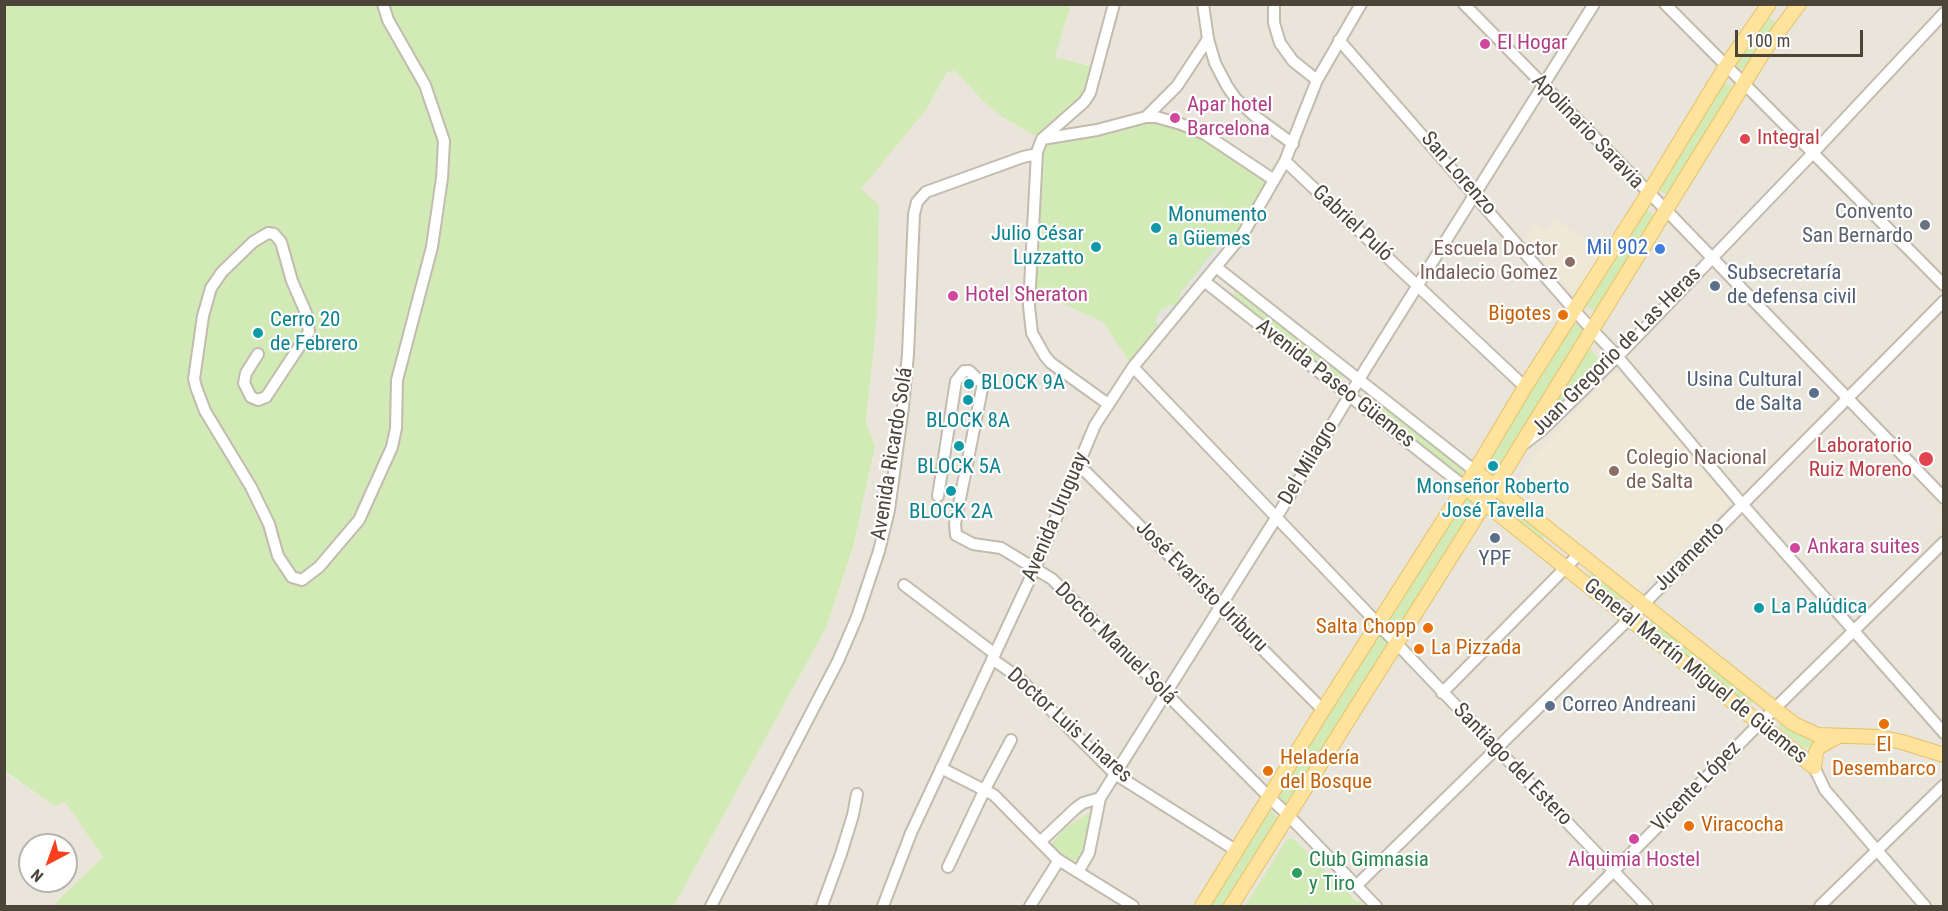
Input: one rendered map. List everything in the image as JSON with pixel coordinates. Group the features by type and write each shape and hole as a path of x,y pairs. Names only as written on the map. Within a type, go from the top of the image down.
{"main road":[{"path":"1202,906 1726,66 1769,4"},
{"path":"1769,4 1776,20 1789,18"},
{"path":"1231,906 1495,487 1743,84 1799,4"},
{"name":"General Martín Miguel de Güemes","path":"1475,471 1794,724 1818,735 1879,737 1944,755"},
{"name":"General Martín Miguel de Güemes","path":"1465,487 1814,767"},
{"path":"1693,669 1706,654"},
{"path":"1814,767 1819,747 1839,736"}],"street":[{"path":"258,354 244,377 244,383 251,397 258,400 266,397 309,332 306,313 292,281 281,242 274,234 268,233 253,242 222,273 211,288 203,316 194,379 206,411 270,524 278,556 292,577 302,580 319,567 359,520 392,447 396,428 397,380 434,236 445,149 444,141 425,85 388,20 383,4"},
{"path":"1108,404 1051,363 1040,349 1032,333 1029,306 1037,154 1042,139 1090,93 1114,4"},
{"path":"1203,4 1208,39 1215,63 1227,86 1236,99 1256,117 1293,144"},
{"path":"1274,4 1274,23 1280,43 1293,61 1317,80"},
{"name":"Avenida Uruguay","path":"885,906 911,833 1035,568 1095,425 1133,367 1243,234 1285,161 1317,80 1360,4"},
{"name":"Apolinario Saravia","path":"1464,4 1944,498"},
{"name":"Del Milagro","path":"1078,872 1089,853 1100,798 1594,4"},
{"path":"1665,4 1944,285"},
{"path":"1940,4 1944,8"},
{"name":"Juan Gregorio de Las Heras","path":"1520,446 1542,430 1617,356 1944,13"},
{"path":"1146,117 1177,86 1208,39"},
{"name":"San Lorenzo","path":"1339,40 1476,194 1944,733"},
{"path":"1042,139 1098,130 1146,117 1166,119 1205,134 1274,180"},
{"name":"Avenida Ricardo Solá","path":"711,906 838,661 857,617 879,551 889,510 903,407 908,354 914,214 917,202 926,192 1037,154"},
{"name":"Gabriel Puló","path":"1285,161 1525,387"},
{"name":"Avenida Paseo Güemes","path":"1216,267 1475,471"},
{"name":"Avenida Paseo Güemes","path":"1204,281 1465,487"},
{"name":"Juramento","path":"1356,886 1630,618 1944,301"},
{"name":"Santiago del Estero","path":"1133,367 1647,906"},
{"name":"Doctor Manuel Solá","path":"938,496 956,381 964,371 969,371 983,384 955,524 956,535 973,544 1001,548 1052,579 1288,814 1376,906"},
{"name":"José Evaristo Uriburu","path":"1077,466 1087,473 1323,710"},
{"name":"Vicente López","path":"1579,906 1944,542"},
{"path":"1442,693 1580,555"},
{"name":"Doctor Luis Linares","path":"904,585 1018,677 1115,774 1237,851"},
{"path":"948,867 1011,740"},
{"name":"General Martín Miguel de Güemes","path":"1814,767 1825,790 1925,906"},
{"path":"941,768 994,795 1059,860 1133,906"},
{"path":"1820,906 1944,785"},
{"path":"822,906 841,854 857,794"},
{"path":"1040,842 1076,808 1083,803 1100,798"},
{"path":"1030,906 1059,860"}],"shaded area":[{"path":"1071,5 1943,5 1943,906 674,906 826,628 854,546 875,446 866,423 877,318 860,189 926,110 947,72 955,71 983,101 1002,117 1035,136 1095,66 1055,57"},
{"name":"Escuela Doctor Indalecio Gomez","path":"1555,220 1603,250 1577,291 1569,290 1525,240 1535,223 1547,231"},
{"path":"1229,232 1234,236 1184,300 1179,295"},
{"path":"1172,305 1177,308 1159,329 1156,321 1157,315"},
{"name":"Colegio Nacional de Salta","path":"1613,373 1620,373 1729,498 1728,506 1644,588 1638,590 1516,493 1515,485 1533,457"},
{"path":"4,771 54,806 65,801 103,857 78,881 78,833 18,833 18,893 66,893 52,906 5,906"}],"green space":[{"path":"5,5 1071,5 1055,57 1096,67 1087,91 1035,136 1002,117 983,101 955,71 947,72 926,110 861,189 879,205 877,318 866,422 875,446 854,545 826,628 674,906 52,906 66,893 78,893 78,881 103,857 65,802 54,806 5,771"},
{"path":"1768,14 1777,24 1745,69 1740,69 1736,64 1738,59"},
{"path":"1723,81 1735,89 1669,196 1657,189"},
{"name":"Monumento a Güemes","path":"1146,117 1181,124 1274,180 1241,237 1133,367 1103,322 1030,288 1042,145 1049,140"},
{"path":"1644,209 1656,216 1595,311 1583,304"},
{"path":"1235,289 1239,289 1343,373 1342,378 1338,379 1233,295"},
{"path":"1575,324 1581,326 1583,334 1495,476 1491,476 1485,471 1484,465 1571,326"},
{"path":"1591,350 1600,360 1599,366 1556,408 1555,404 1587,352"},
{"path":"1372,396 1464,469 1463,475 1460,475 1367,402 1366,398"},
{"path":"1496,495 1544,534 1543,537 1540,539 1492,501"},
{"path":"1467,497 1476,508 1400,630 1394,631 1386,620 1463,498"},
{"path":"1593,573 1623,595 1622,600 1617,601 1589,578 1589,575"},
{"path":"1649,616 1697,655 1695,659 1691,659 1645,623 1644,619"},
{"path":"1376,636 1386,640 1388,647 1289,804 1285,804 1278,796 1280,789"},
{"path":"1705,663 1709,663 1752,697 1753,703 1747,704 1704,669"},
{"path":"1781,724 1815,742 1810,747 1804,748 1778,727"},
{"path":"1094,810 1086,853 1080,861 1064,858 1052,843 1065,828"},
{"path":"1271,810 1278,818 1276,825 1226,906 1208,906 1265,814"},
{"name":"Club Gimnasia y Tiro","path":"1287,839 1294,839 1357,902 1365,906 1245,906"}],"place":[{"name":"El Hogar","path":"1485,44"},
{"name":"Apar hotel Barcelona","path":"1175,118"},
{"name":"Integral","path":"1745,139"},
{"name":"Convento San Bernardo","path":"1925,225"},
{"name":"Monumento a Güemes","path":"1156,228"},
{"name":"Julio César Luzzatto","path":"1096,247"},
{"name":"Mil 902","path":"1660,249"},
{"name":"Escuela Doctor Indalecio Gomez","path":"1570,262"},
{"name":"Subsecretaría de defensa civil","path":"1715,286"},
{"name":"Hotel Sheraton","path":"953,296"},
{"name":"Bigotes","path":"1563,315"},
{"name":"Cerro 20 de Febrero","path":"258,333"},
{"name":"BLOCK 9A","path":"969,384"},
{"name":"Usina Cultural de Salta","path":"1814,393"},
{"name":"BLOCK 8A","path":"968,400"},
{"name":"BLOCK 5A","path":"959,446"},
{"name":"Laboratorio Ruiz Moreno","path":"1926,459"},
{"name":"Monseñor Roberto José Tavella","path":"1493,466"},
{"name":"Colegio Nacional de Salta","path":"1614,471"},
{"name":"BLOCK 2A","path":"951,491"},
{"name":"YPF","path":"1495,538"},
{"name":"Ankara suites","path":"1795,548"},
{"name":"La Palúdica","path":"1759,608"},
{"name":"Salta Chopp","path":"1428,628"},
{"name":"La Pizzada","path":"1419,649"},
{"name":"Correo Andreani","path":"1550,706"},
{"name":"El Desembarco","path":"1884,724"},
{"name":"Heladería del Bosque","path":"1268,771"},
{"name":"Viracocha","path":"1689,826"},
{"name":"Alquimia Hostel","path":"1634,839"},
{"name":"Club Gimnasia y Tiro","path":"1297,873"}]}
